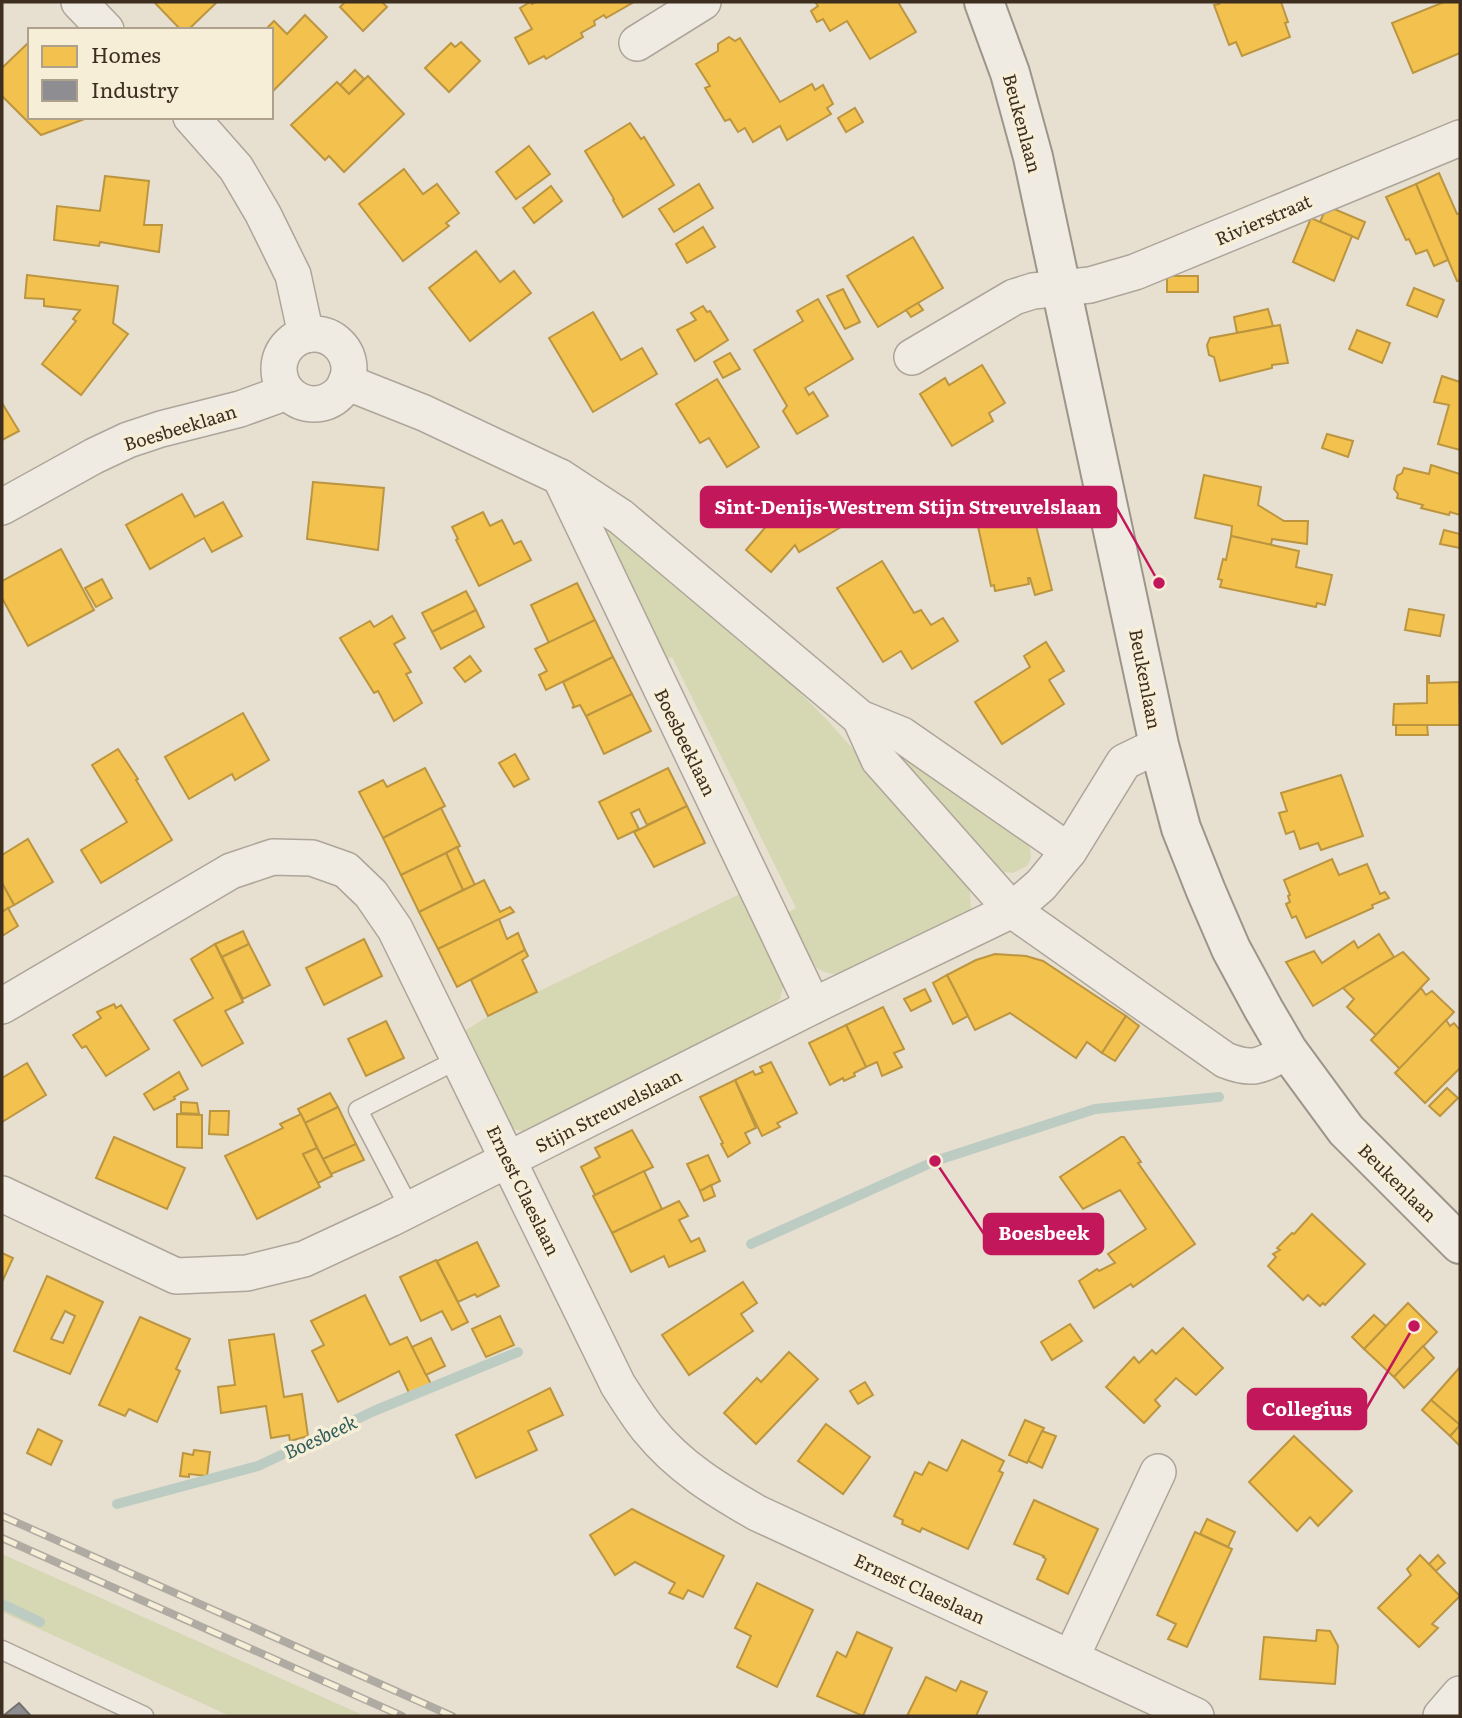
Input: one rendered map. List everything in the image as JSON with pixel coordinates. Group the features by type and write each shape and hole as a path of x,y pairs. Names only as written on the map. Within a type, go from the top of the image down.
{"street":[{"path":"79,2 104,28"},
{"path":"637,43 703,2"},
{"name":"Beukenlaan","path":"984,2 1010,73 1033,157 1159,745 1181,828 1231,949 1288,1051 1346,1130 1460,1244"},
{"path":"193,119 236,169 263,214 293,275 306,335"},
{"name":"Rivierstraat","path":"1061,288 1090,285 1135,272 1460,138"},
{"path":"912,358 1014,298 1033,290 1061,288"},
{"path":"318,334 331,338 341,346 347,357 349,370 346,382 340,393 330,400 307,403 296,399 287,392 280,379 279,365 284,351 293,341 306,335 318,334"},
{"path":"346,382 424,413 560,477 621,517 860,718 902,735 1069,851"},
{"name":"Boesbeeklaan","path":"2,507 128,440 240,409 287,392"},
{"name":"Boesbeeklaan","path":"560,477 813,1006"},
{"path":"860,718 879,760 1012,910 1225,1060 1238,1065 1257,1067 1288,1051"},
{"path":"1012,910 1041,885 1069,851 1125,762 1159,745"},
{"name":"Ernest Claeslaan","path":"2,1006 231,871 273,857 312,858 346,870 371,894 395,929 618,1385 648,1429 677,1461 716,1490 757,1513 1196,1716"},
{"name":"Stijn Streuvelslaan","path":"2,1194 176,1276 247,1273 304,1259 1012,910"},
{"path":"1071,1658 1158,1472"},
{"path":"1441,1716 1460,1694"}],"lane":[{"path":"410,1209 358,1110 459,1059"},
{"path":"2,1650 144,1716"}],"green space":[{"path":"609,528 776,668 829,722 962,872 970,892 971,911 841,974 820,970 812,963 805,955 786,914 796,908 672,657 662,661 603,530"},
{"path":"900,747 1025,840 1030,848 1031,858 1027,866 1013,873 1003,872 983,858 893,755"},
{"path":"744,892 784,984 780,999 771,1009 522,1131 512,1129 462,1033 488,1016"},
{"path":"2,1554 365,1716 230,1716 2,1612"}],"building: Homes":[{"path":"154,2 217,2 190,28 179,28"},
{"path":"345,2 382,2 387,7 363,31 340,7"},
{"path":"530,2 634,2 606,18 604,15 594,21 595,25 581,33 583,37 546,59 544,56 529,64 515,38 532,29 520,8"},
{"path":"815,2 898,2 916,32 870,59 847,21 830,31 823,19 817,22 811,11 818,6"},
{"path":"1218,2 1281,2 1290,37 1242,56 1236,42 1229,45 1214,5 1219,4"},
{"path":"1444,2 1460,2 1460,53 1413,73 1392,23"},
{"path":"305,15 327,37 273,91 273,28 267,28 274,21 287,34"},
{"path":"729,37 735,41 740,38 780,102 812,84 815,90 823,85 833,104 827,108 831,114 787,140 780,126 753,142 745,128 738,132 730,119 725,121 705,88 710,86 696,64 718,51 718,44"},
{"path":"461,42 480,61 449,92 425,68 451,43 455,47"},
{"path":"28,43 28,119 85,119 41,135 2,96 2,68"},
{"path":"355,70 364,79 349,94 340,85"},
{"path":"368,76 404,114 344,172 329,156 325,160 291,125 337,82 349,94"},
{"path":"855,108 863,122 846,132 838,118"},
{"path":"630,123 641,139 644,137 674,185 623,217 585,151"},
{"path":"529,146 550,174 516,199 496,172"},
{"path":"404,169 423,194 437,184 459,213 446,223 449,226 403,261 359,204"},
{"path":"1439,173 1457,214 1460,213 1460,280 1457,281 1416,184"},
{"path":"105,176 149,181 144,225 162,225 159,252 100,242 99,246 54,240 57,206 100,211"},
{"path":"699,184 713,208 674,232 659,209"},
{"path":"1416,184 1448,260 1434,266 1427,250 1416,254 1409,239 1406,240 1386,197"},
{"path":"551,186 562,201 534,223 523,208"},
{"path":"1327,206 1365,222 1358,239 1320,222"},
{"path":"1311,218 1352,236 1334,281 1293,262"},
{"path":"703,227 715,247 687,263 676,244"},
{"path":"913,237 943,288 878,327 847,276"},
{"path":"476,251 500,282 514,271 531,293 470,341 429,288"},
{"path":"27,275 118,286 113,323 128,334 81,395 42,364 76,321 73,319 80,310 44,306 44,299 25,298"},
{"path":"1167,276 1198,276 1198,292 1167,292"},
{"path":"1414,288 1444,300 1437,317 1407,305"},
{"path":"843,289 860,322 845,329 827,296"},
{"path":"818,299 853,359 805,388 809,395 813,392 828,416 797,434 783,411 787,406 754,350 803,321 797,311"},
{"path":"918,303 923,310 911,317 906,310"},
{"path":"703,306 707,312 710,311 728,340 695,361 677,330 696,320 691,313"},
{"path":"1268,309 1273,326 1237,333 1234,317"},
{"path":"593,312 621,360 642,348 657,374 593,412 549,338"},
{"path":"1280,325 1288,363 1272,365 1272,368 1220,381 1214,357 1209,355 1207,345 1210,338"},
{"path":"1357,330 1390,343 1382,363 1349,349"},
{"path":"730,353 740,369 723,378 714,362"},
{"path":"982,365 1005,403 989,413 993,421 952,446 920,394 945,378 949,385"},
{"path":"1442,376 1460,382 1460,450 1438,444 1449,405 1434,402"},
{"path":"717,379 759,447 727,467 709,438 700,443 676,404"},
{"path":"2,403 19,431 2,440"},
{"path":"1327,434 1353,441 1348,457 1322,448"},
{"path":"1431,465 1460,474 1460,515 1421,508 1423,505 1397,498 1398,494 1394,489 1397,476 1404,468 1429,474"},
{"path":"1204,475 1261,487 1258,505 1284,521 1308,521 1307,544 1272,539 1271,545 1231,536 1232,526 1195,518"},
{"path":"313,482 384,488 378,550 307,539"},
{"path":"789,490 835,507 846,524 799,552 795,545 771,572 746,550 786,503"},
{"path":"182,494 195,517 223,502 242,536 212,552 204,538 150,569 126,525"},
{"path":"1029,497 1052,590 1035,595 1028,578 1029,584 995,591 994,585 991,586 974,508"},
{"path":"483,512 490,526 502,520 514,544 521,541 531,560 479,586 452,527"},
{"path":"1444,530 1460,534 1460,548 1440,544"},
{"path":"1231,536 1299,551 1296,567 1332,575 1325,605 1317,603 1316,607 1220,587 1222,580 1218,579 1223,559 1226,560"},
{"path":"61,549 94,610 28,646 2,598 2,581"},
{"path":"882,561 914,613 921,610 931,625 943,618 958,641 912,669 901,651 883,662 837,588"},
{"path":"102,579 112,598 96,607 85,588"},
{"path":"577,583 595,620 549,643 531,605"},
{"path":"466,591 476,610 432,632 422,613"},
{"path":"1409,609 1444,615 1440,636 1405,630"},
{"path":"476,610 484,627 441,649 432,632"},
{"path":"392,616 405,638 394,644 411,672 406,674 422,703 394,721 378,691 374,693 340,638 370,621 374,627"},
{"path":"595,620 613,657 546,690 539,675 547,671 535,649"},
{"path":"1046,642 1064,671 1049,680 1064,704 1002,744 975,702 1030,667 1024,656"},
{"path":"470,656 481,671 465,682 454,668"},
{"path":"613,657 632,694 586,716 580,705 572,708 574,706 563,682"},
{"path":"1427,676 1429,683 1459,682 1460,725 1393,725 1394,704 1427,703"},
{"path":"632,694 651,731 604,754 586,716"},
{"path":"243,713 269,760 235,780 232,774 189,799 165,757"},
{"path":"1396,725 1427,725 1428,735 1396,735"},
{"path":"118,749 172,840 101,883 81,850 127,822 92,765"},
{"path":"515,754 529,779 514,787 499,763"},
{"path":"425,768 445,806 383,838 359,792 383,780 387,787"},
{"path":"668,768 687,806 647,825 639,809 631,813 639,829 618,839 599,802"},
{"path":"1341,775 1363,836 1321,850 1318,843 1300,849 1294,831 1286,834 1279,813 1287,811 1281,793"},
{"path":"687,806 705,843 654,867 634,832"},
{"path":"441,808 460,846 401,875 383,838"},
{"path":"28,839 53,882 14,905 2,883 2,855"},
{"path":"457,847 475,885 463,890 446,853"},
{"path":"446,853 463,890 419,912 401,875"},
{"path":"1332,859 1339,875 1367,864 1380,894 1385,892 1389,898 1306,938 1296,916 1292,918 1286,904 1290,902 1290,895 1284,880"},
{"path":"484,880 500,912 510,907 514,912 438,949 419,912"},
{"path":"2,883 14,905 2,912"},
{"path":"8,908 18,926 2,936 2,912"},
{"path":"499,919 507,939 518,933 525,950 457,987 438,949"},
{"path":"243,931 249,944 222,957 215,944"},
{"path":"1379,934 1394,957 1313,1006 1286,962 1314,951 1322,963 1354,941 1358,948"},
{"path":"364,939 382,976 324,1005 306,968"},
{"path":"215,944 243,1002 225,1011 243,1043 202,1066 174,1020 213,998 191,959"},
{"path":"249,944 270,985 243,999 222,957"},
{"path":"525,950 528,956 522,960 537,992 488,1016 471,980"},
{"path":"1403,952 1429,979 1376,1035 1347,1007 1354,999 1343,988"},
{"path":"995,954 1026,956 1043,961 1126,1016 1102,1053 1087,1042 1076,1058 1010,1013 975,1030 947,975 976,960"},
{"path":"947,975 968,1016 953,1024 933,983"},
{"path":"1421,988 1426,995 1432,991 1454,1012 1400,1069 1371,1040"},
{"path":"925,989 931,1001 911,1011 904,999"},
{"path":"114,1004 116,1008 121,1005 149,1049 106,1076 86,1046 82,1048 73,1035 101,1018 97,1012"},
{"path":"883,1007 904,1049 894,1053 902,1067 882,1076 877,1062 866,1067 846,1025"},
{"path":"1126,1016 1139,1026 1115,1061 1102,1053"},
{"path":"1446,1020 1450,1026 1454,1023 1460,1030 1460,1068 1425,1103 1395,1073"},
{"path":"386,1021 404,1058 366,1076 348,1039"},
{"path":"846,1025 866,1067 854,1073 855,1076 844,1081 843,1078 830,1085 809,1043"},
{"path":"771,1062 797,1113 777,1123 780,1127 762,1136 735,1080 753,1071 755,1075 763,1072 760,1067"},
{"path":"27,1063 46,1095 2,1122 2,1078"},
{"path":"179,1072 188,1089 154,1110 144,1094"},
{"path":"735,1080 756,1128 745,1133 750,1143 728,1157 700,1097"},
{"path":"1447,1088 1458,1098 1440,1116 1429,1106"},
{"path":"330,1093 338,1107 305,1123 298,1109"},
{"path":"181,1102 197,1103 199,1114 181,1113"},
{"path":"338,1107 356,1144 323,1159 305,1123"},
{"path":"210,1111 229,1111 228,1135 209,1134"},
{"path":"177,1114 202,1115 202,1148 177,1147"},
{"path":"301,1114 317,1148 303,1154 320,1187 257,1219 225,1156 283,1128 280,1124"},
{"path":"632,1130 653,1167 595,1195 581,1167 600,1157 595,1148"},
{"path":"114,1137 185,1168 167,1209 96,1178"},
{"path":"1124,1137 1141,1162 1138,1163 1195,1244 1133,1287 1131,1284 1094,1308 1079,1281 1097,1269 1099,1271 1115,1263 1108,1254 1146,1229 1120,1190 1083,1209 1060,1177"},
{"path":"356,1144 364,1160 331,1174 323,1159"},
{"path":"317,1148 332,1176 318,1183 303,1154"},
{"path":"708,1155 720,1181 700,1191 687,1164"},
{"path":"644,1171 662,1209 612,1233 593,1196"},
{"path":"711,1185 715,1196 704,1201 700,1191"},
{"path":"679,1201 688,1216 679,1220 691,1242 699,1238 705,1251 669,1267 664,1256 631,1272 612,1233"},
{"path":"1312,1214 1365,1264 1325,1305 1323,1303 1320,1306 1308,1295 1303,1300 1268,1266 1276,1257 1273,1254 1280,1250 1277,1248"},
{"path":"477,1242 499,1286 477,1297 475,1294 458,1302 437,1261"},
{"path":"2,1253 13,1258 2,1282"},
{"path":"436,1260 468,1322 452,1330 442,1311 421,1321 400,1277"},
{"path":"47,1276 103,1302 70,1374 14,1351","holes":["65,1311 75,1316 63,1343 51,1339"]},
{"path":"743,1282 757,1303 741,1314 753,1331 689,1375 662,1335"},
{"path":"365,1295 390,1345 407,1337 431,1384 410,1395 399,1371 338,1402 312,1351 324,1345 311,1321"},
{"path":"1408,1303 1437,1332 1394,1377 1364,1349"},
{"path":"1374,1315 1386,1326 1364,1349 1352,1337"},
{"path":"500,1316 514,1345 486,1357 472,1329"},
{"path":"140,1317 190,1339 176,1369 180,1371 157,1422 129,1409 125,1416 99,1405"},
{"path":"1070,1324 1082,1341 1052,1360 1041,1342"},
{"path":"1183,1328 1223,1368 1196,1395 1176,1378 1155,1400 1160,1406 1144,1423 1106,1387 1134,1357 1139,1363 1152,1350 1156,1354"},
{"path":"274,1334 284,1397 302,1394 308,1436 290,1441 289,1435 271,1438 266,1406 221,1413 218,1387 235,1385 229,1340"},
{"path":"431,1338 445,1366 426,1375 412,1347"},
{"path":"1423,1346 1434,1358 1404,1388 1394,1377"},
{"path":"789,1352 818,1379 756,1444 724,1413 757,1378 761,1382"},
{"path":"1460,1367 1460,1425 1431,1400"},
{"path":"865,1382 873,1395 858,1404 850,1391"},
{"path":"550,1388 563,1415 528,1431 537,1450 476,1478 456,1435"},
{"path":"1431,1400 1460,1425 1450,1436 1422,1410"},
{"path":"1025,1420 1044,1428 1027,1463 1009,1455"},
{"path":"826,1424 870,1457 843,1494 798,1461"},
{"path":"1460,1425 1460,1446 1450,1436"},
{"path":"38,1429 62,1441 51,1465 27,1453"},
{"path":"1042,1431 1056,1436 1042,1468 1028,1461"},
{"path":"1294,1436 1352,1491 1318,1526 1310,1517 1297,1531 1249,1482"},
{"path":"962,1440 1004,1461 999,1471 1003,1473 968,1549 922,1528 920,1532 902,1524 903,1520 894,1516 915,1472 922,1475 929,1462 947,1471"},
{"path":"194,1450 210,1452 207,1476 180,1476 183,1453 193,1455"},
{"path":"1034,1500 1098,1529 1068,1594 1037,1579 1046,1559 1044,1556 1014,1544"},
{"path":"632,1509 724,1556 703,1597 688,1590 683,1599 669,1593 675,1583 635,1562 615,1575 590,1535"},
{"path":"1207,1519 1235,1532 1228,1547 1200,1534"},
{"path":"1195,1532 1232,1549 1187,1647 1168,1639 1176,1624 1157,1615"},
{"path":"1420,1555 1460,1596 1432,1624 1438,1628 1419,1647 1378,1608 1411,1575 1407,1569"},
{"path":"1438,1555 1445,1563 1436,1571 1429,1564"},
{"path":"757,1583 813,1610 777,1687 737,1667 751,1636 735,1628"},
{"path":"1317,1630 1330,1631 1338,1646 1335,1684 1260,1679 1264,1637 1316,1641"},
{"path":"857,1632 892,1648 863,1716 817,1696 837,1652 846,1657"},
{"path":"926,1677 956,1691 961,1681 987,1692 976,1716 907,1716"}],"building: Industry":[{"path":"19,1703 31,1716 3,1716"}],"waterway":[{"name":"Boesbeek","path":"751,1244 935,1161 1095,1109 1219,1097"},
{"name":"Boesbeek","path":"117,1504 258,1466 374,1411 518,1352"},
{"name":"Boesbeek","path":"2,1604 40,1622"}],"railway":[{"path":"2,1516 452,1716"},
{"path":"2,1538 402,1716"}],"place":[{"name":"Sint-Denijs-Westrem Stijn Streuvelslaan","path":"1159,583"},
{"name":"Boesbeek","path":"935,1161"},
{"name":"Collegius","path":"1414,1326"}]}
